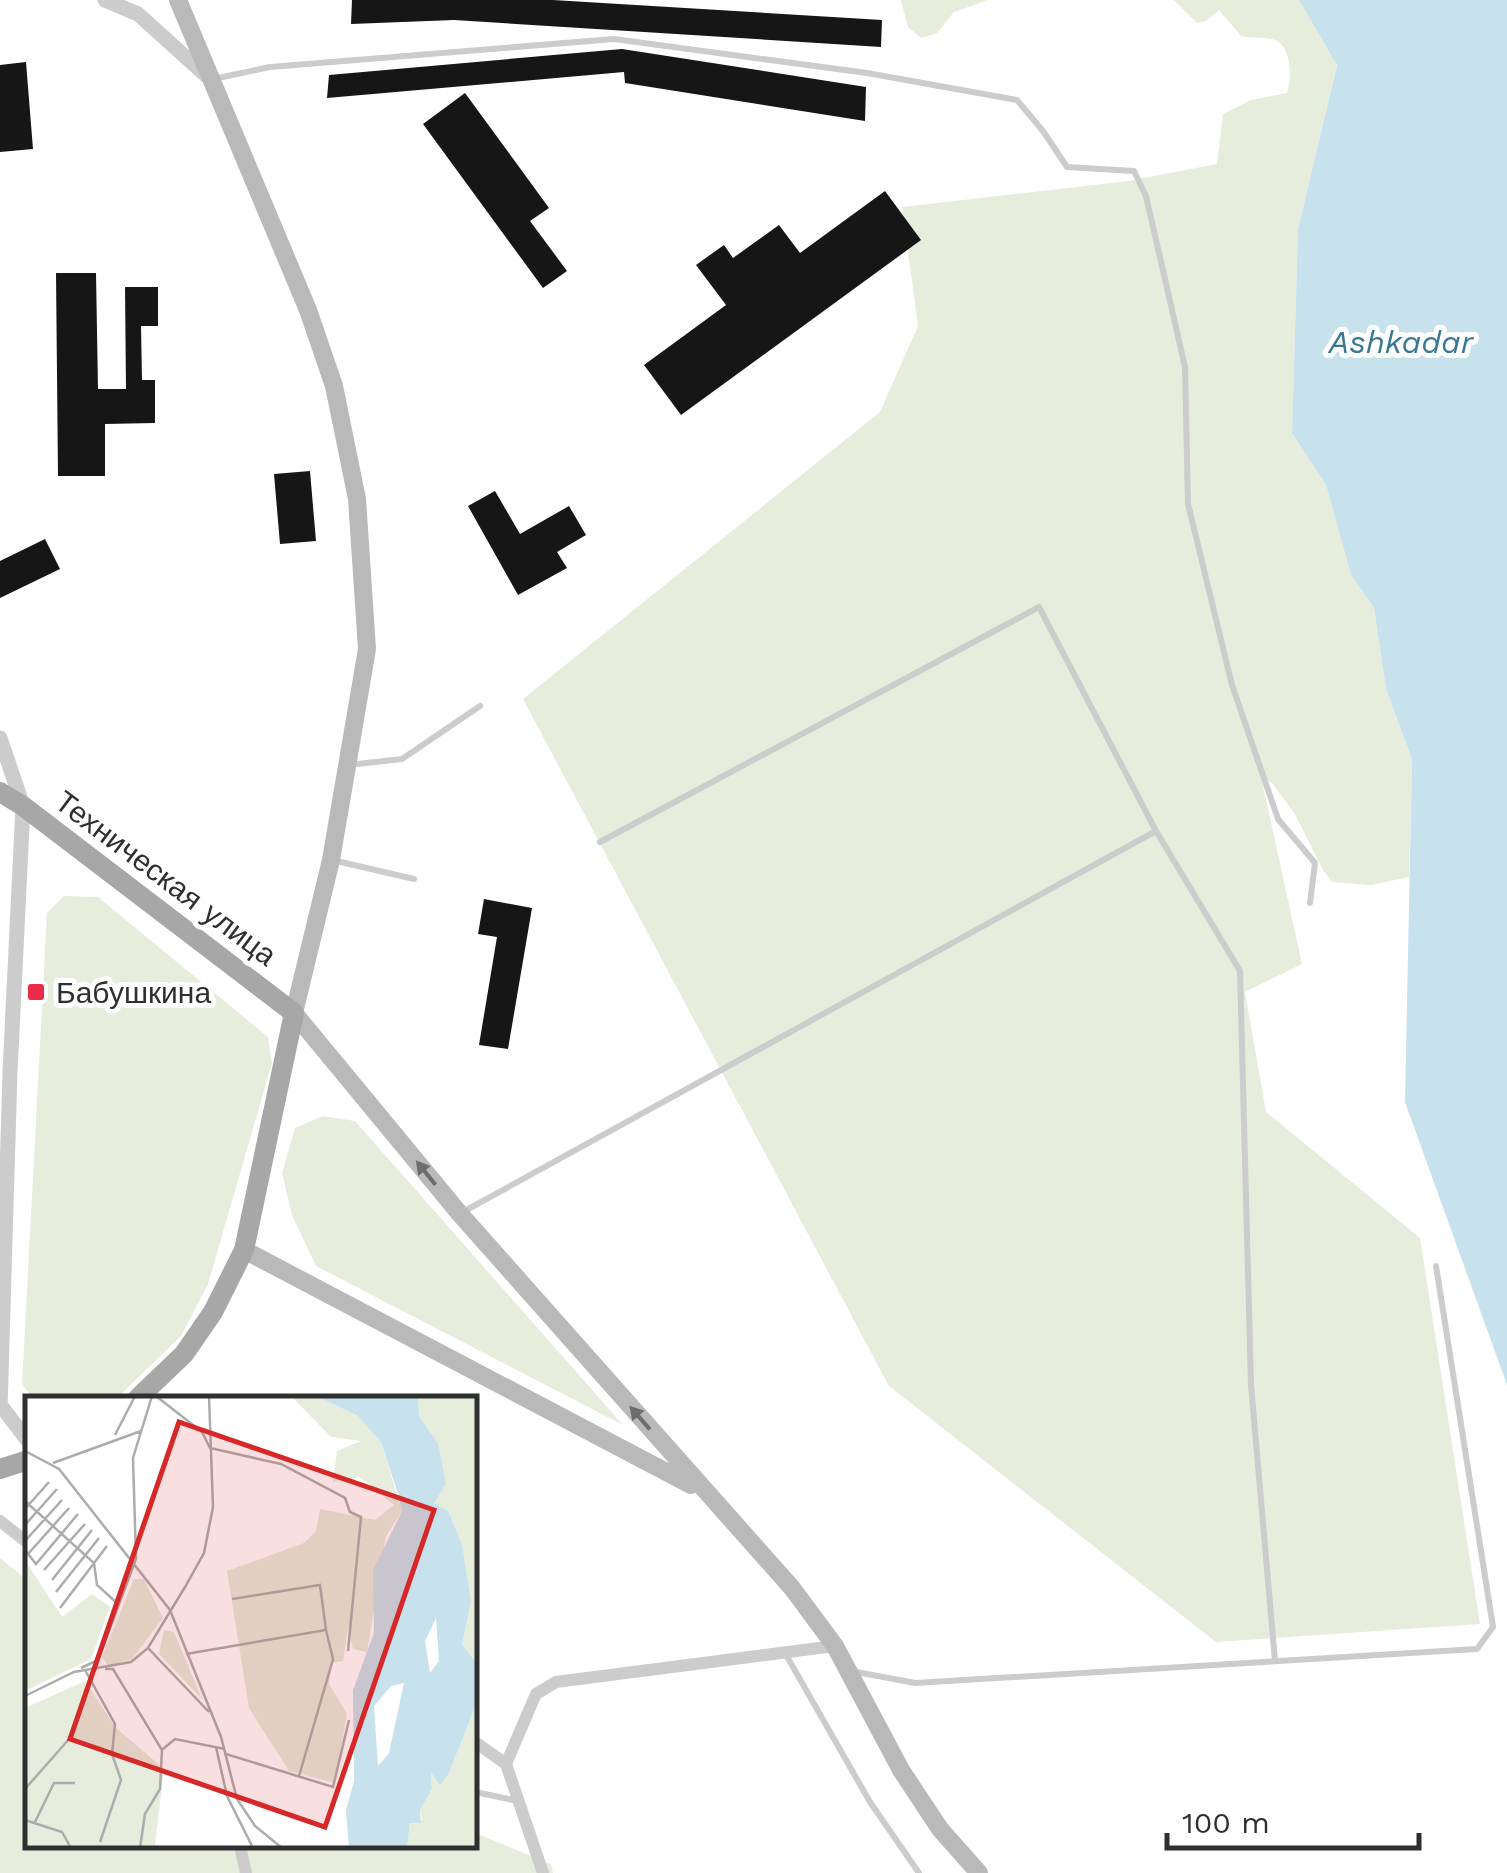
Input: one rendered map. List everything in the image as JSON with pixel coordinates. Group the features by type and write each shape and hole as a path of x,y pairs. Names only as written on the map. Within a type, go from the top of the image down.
{"main road":[{"path":"140,1396 184,1354 213,1312 244,1250 294,1013 332,860 368,649 357,499 334,386 308,310 178,0"},
{"name":"Техническая улица","path":"0,792 294,1013"},
{"path":"294,1013 460,1214 792,1588 850,1670 901,1770 940,1829 979,1873"},
{"path":"244,1250 704,1492"},
{"path":"0,1469 25,1461"}],"street":[{"path":"105,0 138,14 210,80"},
{"path":"0,738 22,806 5,1070 1,1408 25,1437"},
{"path":"0,1520 25,1540"},
{"path":"506,1764 536,1694 556,1682 835,1646"},
{"path":"478,1744 506,1764 543,1873"},
{"path":"240,1848 246,1873"}],"lane":[{"path":"210,80 270,67 614,39 866,74 1016,100 1044,131 1067,167 1134,171 1146,196 1185,367 1188,504 1232,685 1278,819 1315,863 1310,903"},
{"path":"600,842 1039,607 1156,831 1240,971 1251,1386 1275,1661"},
{"path":"348,765 402,759 480,706"},
{"path":"460,1214 1156,831"},
{"path":"332,860 414,879"},
{"path":"850,1670 915,1683 1477,1649 1493,1627 1436,1266"},
{"path":"784,1652 870,1802 919,1873"},
{"path":"478,1793 519,1802"}],"green space":[{"path":"901,0 988,0 954,12 937,33 921,38 908,27"},
{"path":"1174,0 1299,0 1337,64 1298,229 1292,433 1326,485 1351,575 1374,608 1386,689 1412,759 1409,877 1371,885 1332,882 1295,814 1272,783 1261,777 1302,964 1245,992 1266,1112 1420,1238 1480,1624 1216,1642 889,1386 523,699 880,412 918,326 902,207 1129,181 1217,164 1223,114 1251,100 1287,93 1289,64 1281,44 1241,36 1219,10 1197,23"},
{"path":"64,896 98,897 268,1037 272,1063 208,1284 181,1336 119,1396 31,1396 22,1384 47,913"},
{"path":"323,1116 355,1121 623,1425 316,1266 292,1215 282,1173 295,1128"},
{"path":"0,1558 25,1578 25,1848 478,1848 478,1834 551,1864 553,1873 0,1873"}],"water":[{"name":"Ashkadar","path":"1299,0 1507,0 1507,1385 1405,1102 1412,759 1386,689 1374,608 1351,575 1326,485 1292,433 1298,229 1337,65"}],"building":[{"path":"352,0 553,0 882,20 881,47 454,20 351,24"},
{"path":"622,49 866,87 865,121 625,83 624,72 327,98 329,75"},
{"path":"26,62 33,149 0,152 0,65"},
{"path":"465,93 549,208 530,221 567,271 543,288 423,124"},
{"path":"885,191 921,240 681,415 644,365 726,305 696,265 724,245 733,258 779,225 800,253"},
{"path":"56,273 96,273 98,389 126,389 125,287 158,287 158,326 141,326 142,380 155,380 155,423 105,424 105,476 58,476"},
{"path":"310,471 316,541 280,544 274,474"},
{"path":"495,491 520,534 569,506 586,535 557,552 567,568 518,595 468,506"},
{"path":"45,539 60,569 0,598 0,561"},
{"path":"484,899 532,908 508,1049 479,1045 497,937 478,934"}],"place":[{"name":"Бабушкина","path":"36,992"}]}
